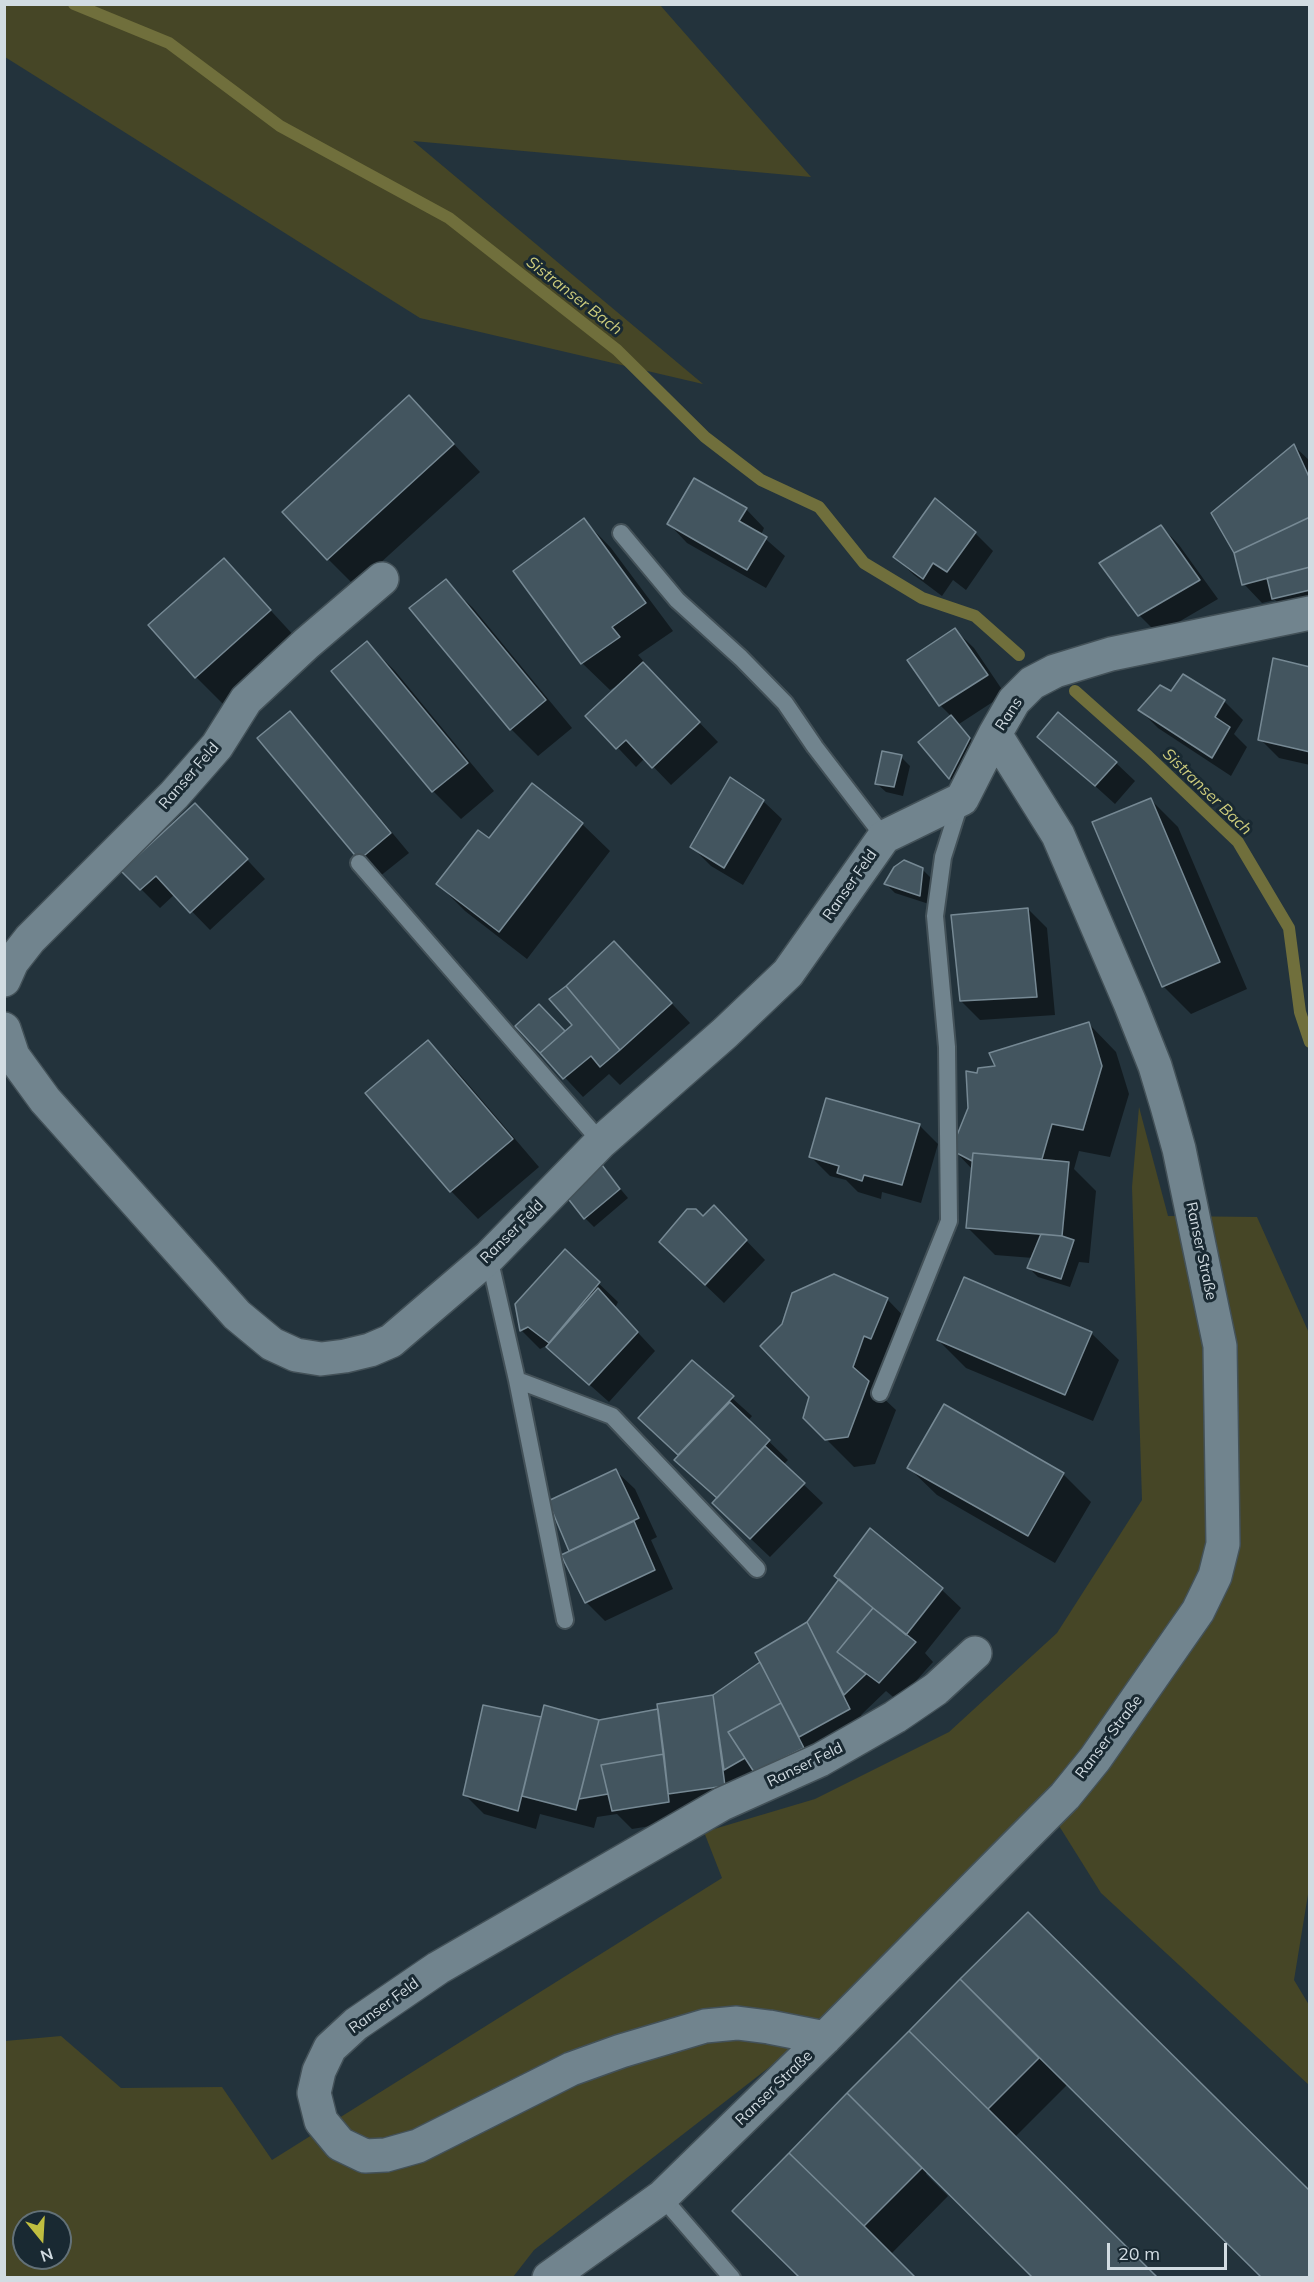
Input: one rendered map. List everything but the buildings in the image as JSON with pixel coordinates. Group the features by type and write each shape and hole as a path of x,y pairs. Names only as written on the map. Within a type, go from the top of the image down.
{"street":[{"name":"Ranser Feld","path":"4,980 12,962 30,939 197,770 217,746 246,700 306,644 382,579"},
{"name":"Rans","path":"1130,1003 1058,835 995,734 1014,701 1032,683 1055,671 1111,654 1310,613"},
{"path":"962,799 995,734"},
{"name":"Ranser Feld","path":"4,1029 13,1056 45,1100 237,1315 272,1344 296,1355 321,1359 370,1350 399,1334 489,1257 601,1142 725,1033 788,973 884,837 962,799"},
{"name":"Ranser Straße","path":"549,2277 662,2197 825,2038 1065,1796 1176,1646 1198,1611 1215,1576 1223,1544 1220,1346 1179,1149 1155,1066 1130,1003"},
{"name":"Ranser Feld","path":"825,2038 769,2026 737,2023 705,2026 621,2051 571,2069 418,2146 386,2155 365,2156 340,2144 321,2121 314,2093 319,2071 330,2048 356,2024 438,1968 722,1804 820,1760 895,1717 936,1689 975,1653"}],"lane":[{"path":"621,533 677,600 741,658 785,703 815,747 884,837"},
{"path":"880,1393 949,1221 947,1047 935,916 943,857 962,799"},
{"path":"360,863 601,1142"},
{"path":"489,1257 517,1380 566,1620"},
{"path":"517,1380 612,1416 757,1569"},
{"path":"662,2197 732,2277"}],"shaded area":[{"path":"4,5 660,5 811,177 413,141 703,384 420,318 5,57"},
{"path":"1139,1107 1168,1216 1257,1217 1309,1333 1310,1882 1294,1980 1309,2005 1309,2085 1101,1893 1041,1797 843,2010 534,2250 513,2277 5,2278 5,2041 61,2036 121,2088 222,2087 272,2160 722,1878 704,1832 815,1799 949,1732 1057,1633 1142,1500 1132,1187"}],"waterway":[{"name":"Sistranser Bach","path":"74,4 169,43 280,126 449,218 617,350 705,437 761,480 819,507 864,563 922,598 975,616 1019,655"},
{"name":"Sistranser Bach","path":"1075,691 1148,756 1238,842 1289,928 1300,1012 1310,1042"}]}
